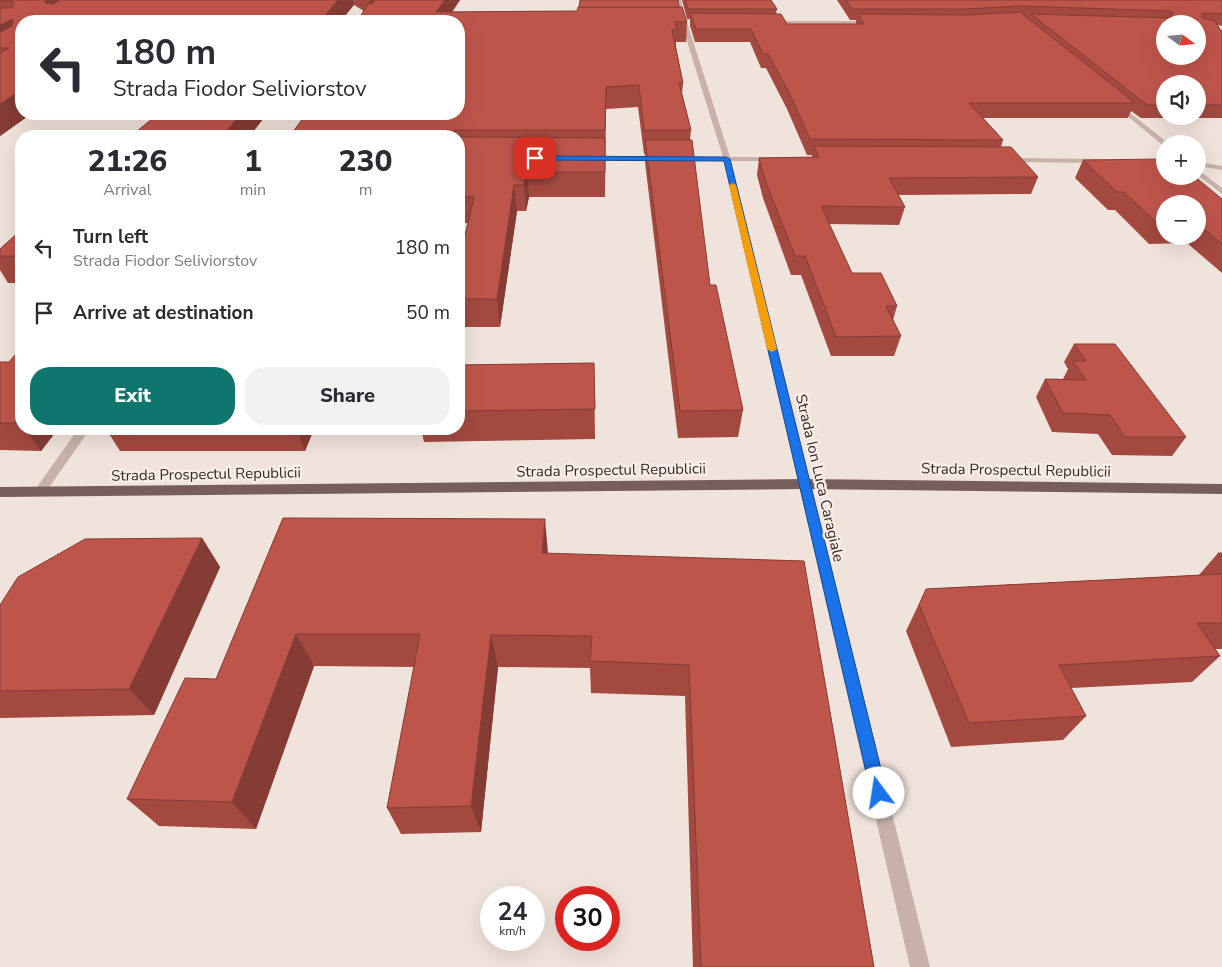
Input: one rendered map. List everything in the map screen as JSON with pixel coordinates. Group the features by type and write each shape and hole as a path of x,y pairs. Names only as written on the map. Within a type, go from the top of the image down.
{"main road":[{"name":"Strada Prospectul Republicii","path":"0,492 804,484 1222,489"}],"street":[{"name":"Strada Ion Luca Caragiale","path":"679,0 726,159 920,967"},
{"path":"764,22 873,23"},
{"path":"1113,101 1156,137"},
{"path":"578,158 786,159"},
{"path":"996,160 1105,161"},
{"path":"1206,165 1222,168"},
{"path":"1206,179 1222,192"},
{"path":"39,493 80,435"}],"building":[{"path":"47,0 45,3 53,4 60,0 338,0 325,15 15,15 15,94 0,104 0,53 9,48 0,48 0,32 12,26 13,19 0,25 0,8 12,8 14,3 12,1 0,1"},
{"path":"375,0 445,0 436,12 577,11 578,7 682,7 687,22 675,22 677,30 672,30 683,83 679,83 691,130 644,130 639,85 606,87 605,130 294,130 302,120 465,120 465,15 361,15 368,4 373,3"},
{"path":"580,0 678,0 679,7 579,7"},
{"path":"685,0 771,0 777,9 688,9"},
{"path":"846,0 1222,0 1222,14 1202,13 1202,15 1172,15 1171,11 1021,6 966,9 852,9"},
{"path":"1020,12 1135,103 969,103 1003,140 810,139 790,94 768,54 763,54 751,29 696,29 690,13 781,14 787,24 864,24 858,14 967,15"},
{"path":"1031,14 1156,18 1156,65 1206,65 1206,19 1215,21 1222,33 1222,105 1206,105 1206,75 1156,75 1156,105 1147,105"},
{"path":"151,120 236,120 227,130 138,130"},
{"path":"465,137 605,138 605,172 527,172 524,185 514,185 497,299 465,299 465,235 474,197 465,197"},
{"path":"645,140 692,140 710,285 716,285 743,410 680,411"},
{"path":"814,146 1011,147 1038,177 889,178 905,207 821,206 852,273 881,273 897,306 886,306 901,336 836,337 805,256 795,256 765,180 759,158 819,157"},
{"path":"1156,159 1156,185 1205,185 1222,199 1222,244 1206,231 1206,195 1156,195 1156,222 1124,192 1117,192 1083,160"},
{"path":"15,235 15,256 0,256 0,249"},
{"path":"1074,344 1115,344 1186,437 1125,437 1110,415 1063,413 1045,379 1086,380 1073,361 1086,361"},
{"path":"15,355 15,423 0,423 0,362 9,362"},
{"path":"594,363 595,409 465,411 465,365"},
{"path":"283,518 545,519 542,553 804,561 874,967 701,967 689,665 590,661 592,636 491,635 471,806 387,808 420,634 296,634 232,802 127,799 185,678 216,679"},
{"path":"202,538 129,689 0,691 0,605 18,577 85,539"},
{"path":"1222,574 1222,623 1197,623 1220,656 1059,665 1086,716 969,723 919,605 926,589"}],"slow traffic":[{"path":"733,185 772,349"}],"route":[{"path":"535,158 726,159 879,793"}]}
